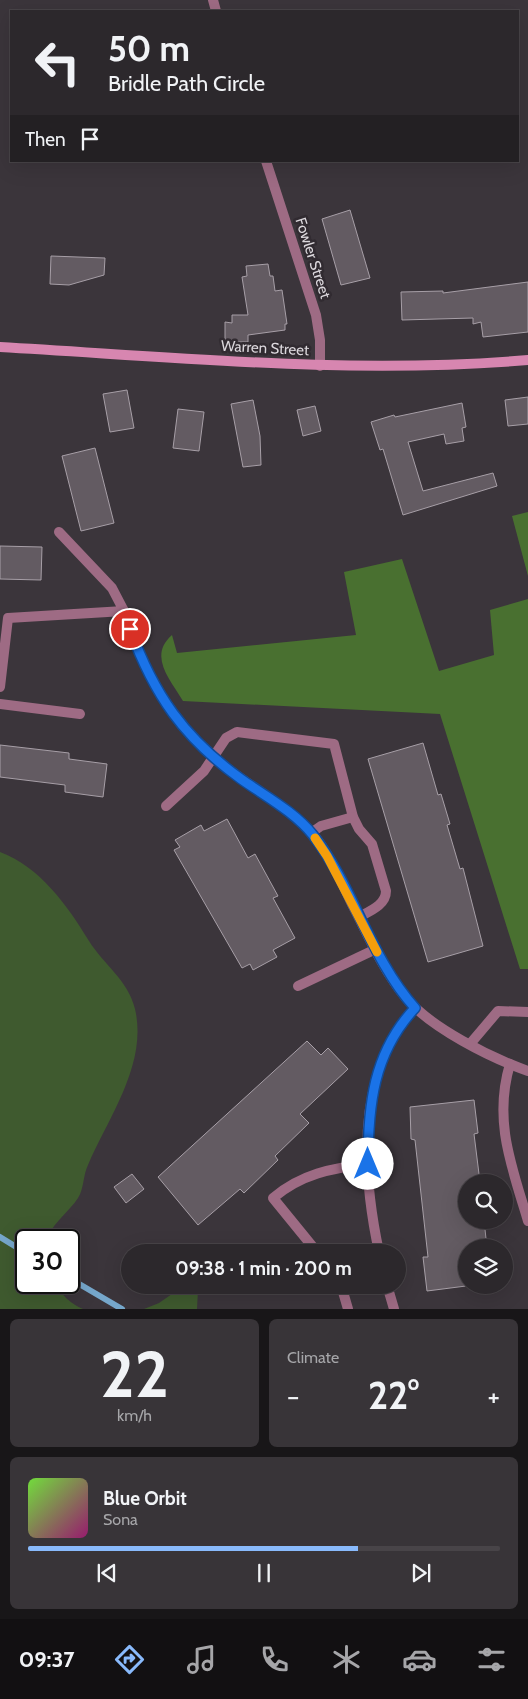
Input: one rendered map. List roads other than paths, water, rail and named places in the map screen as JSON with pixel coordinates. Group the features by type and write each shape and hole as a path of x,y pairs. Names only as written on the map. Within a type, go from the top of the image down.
{"main road":[{"name":"Warren Street","path":"0,347 320,366 408,367 528,360"}],"street":[{"name":"Fowler Street","path":"266,162 314,309 320,340 320,366"},
{"path":"59,532 112,588 124,611 137,648 160,696 188,734 214,758 291,815 312,833 327,856 398,988 415,1008 470,1044 528,1071"},
{"path":"0,687 8,618 124,611"},
{"path":"0,704 80,714"},
{"path":"166,806 198,777 214,758 226,738 242,731 334,744 353,817 359,829 372,844 386,891 383,901 359,917"},
{"path":"312,833 321,826 353,817"},
{"path":"298,986 376,949"},
{"path":"378,1244 371,1207 368,1164 369,1121 377,1072 392,1038 415,1008"},
{"path":"470,1044 498,1010 528,1012"},
{"path":"510,1064 502,1096 503,1130 528,1221"},
{"path":"310,1244 273,1198 293,1183 314,1174 332,1169 368,1164"},
{"path":"344,1294 348,1309"},
{"path":"390,1294 394,1309"}],"waterway":[{"path":"0,1237 15,1246"},
{"path":"80,1284 122,1309"}]}
